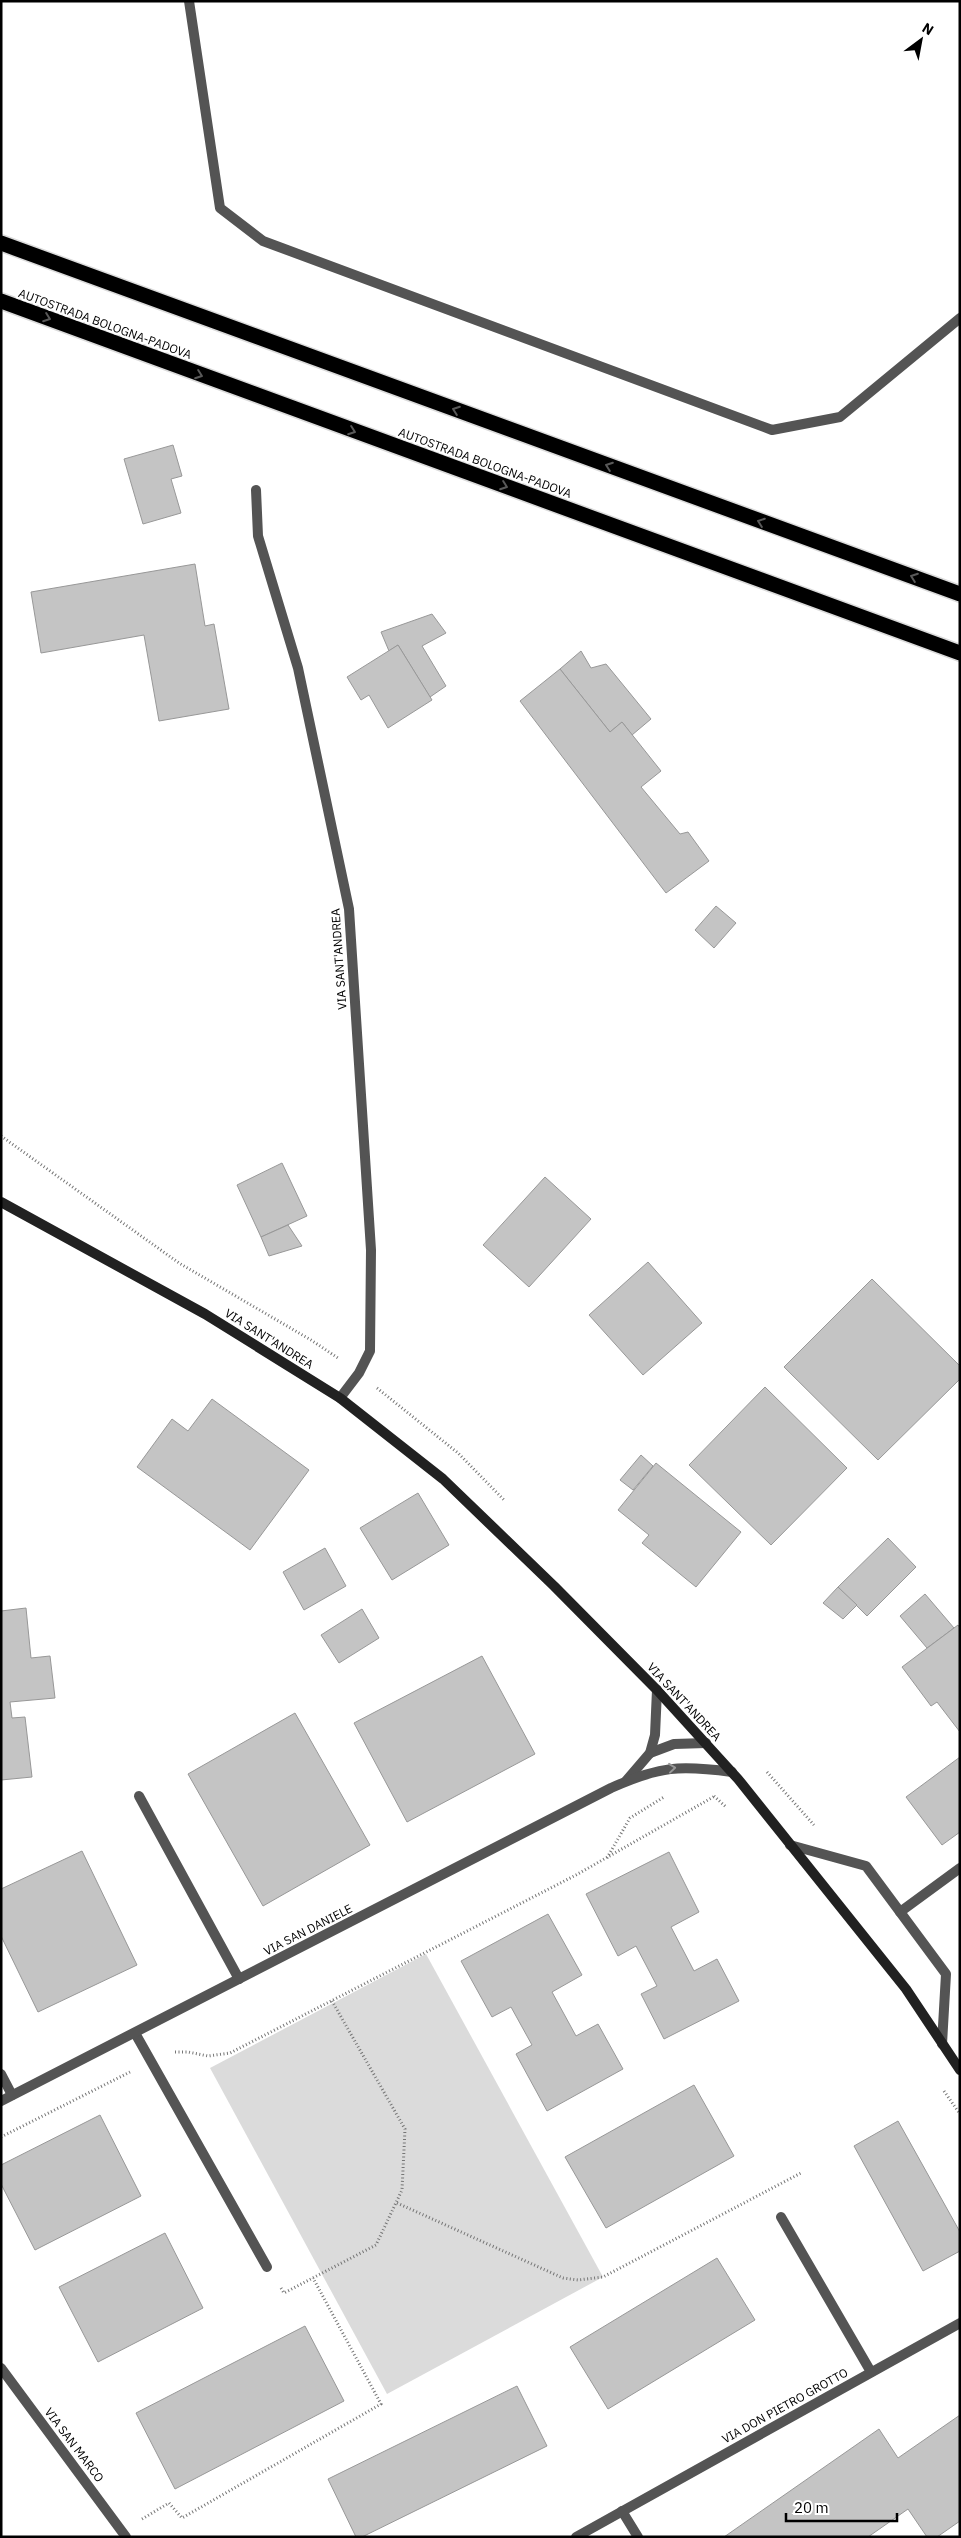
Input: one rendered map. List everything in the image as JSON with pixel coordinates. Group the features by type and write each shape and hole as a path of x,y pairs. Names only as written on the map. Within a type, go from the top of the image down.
{"highway":[{"path":"1,243 960,594"},
{"name":"AUTOSTRADA BOLOGNA-PADOVA","path":"1,301 960,653"}],"street":[{"path":"190,1 220,208 263,240 772,430 840,418 960,318"},
{"name":"VIA SANT'ANDREA","path":"256,490 258,536 298,668 349,909 371,1250 370,1351 359,1372 340,1398"},
{"name":"VIA SANT'ANDREA","path":"1,1202 205,1314 340,1398 443,1479 554,1586 657,1690 732,1772 906,1989 960,2070"},
{"name":"VIA SAN DANIELE","path":"626,1781 650,1753 655,1735 657,1690"},
{"name":"VIA SAN DANIELE","path":"650,1753 674,1744 706,1744"},
{"name":"VIA SAN DANIELE","path":"1,2101 626,1781 668,1768 692,1767 732,1772"},
{"path":"139,1796 239,1979"},
{"path":"790,1845 866,1866 946,1974 942,2044"},
{"path":"900,1912 960,1868"},
{"path":"135,2033 267,2267"},
{"path":"1,2074 12,2095"},
{"path":"781,2218 871,2372"},
{"name":"VIA DON PIETRO GROTTO","path":"576,2537 960,2323"},
{"name":"VIA SAN MARCO","path":"1,2368 124,2534"},
{"path":"622,2511 638,2537"}],"path":[{"path":"708,1793 715,1796 732,1813"},
{"path":"606,1858 630,1818 670,1794"},
{"path":"1,2136 172,2052 188,2052 208,2056 230,2053 606,1858 715,1796"},
{"path":"267,2267 284,2293 376,2245 402,2190 405,2129 332,2001"},
{"path":"943,2089 960,2114"},
{"path":"397,2202 563,2278 578,2280 603,2277 801,2174"},
{"path":"124,2534 169,2503 182,2518 381,2404 313,2278"}],"shaded area":[{"path":"426,1954 603,2277 387,2394 210,2068"}],"building":[{"path":"173,445 182,476 171,479 181,513 143,524 124,459"},
{"path":"195,564 205,626 214,624 229,709 159,721 144,635 41,653 31,592"},
{"path":"432,614 446,633 422,646 446,686 430,697 398,645 389,651 381,632"},
{"path":"398,645 432,700 388,728 369,695 361,700 347,677"},
{"path":"581,651 591,668 606,664 651,719 632,735 622,722 610,732 560,669"},
{"path":"560,669 610,732 622,722 661,771 641,787 680,834 688,832 709,861 666,893 520,701"},
{"path":"716,906 736,923 714,948 695,930"},
{"path":"282,1163 307,1216 261,1237 237,1185"},
{"path":"545,1177 591,1219 529,1287 483,1245"},
{"path":"288,1225 302,1246 269,1256 261,1237"},
{"path":"648,1262 702,1323 643,1375 589,1315"},
{"path":"872,1279 960,1366 960,1379 878,1460 784,1367"},
{"path":"765,1387 847,1468 771,1545 689,1465"},
{"path":"212,1399 309,1470 250,1550 137,1467 172,1419 188,1431"},
{"path":"641,1455 653,1466 633,1490 620,1480"},
{"path":"656,1463 741,1532 696,1587 642,1543 649,1535 618,1510"},
{"path":"418,1493 449,1545 392,1580 360,1528"},
{"path":"888,1538 916,1567 867,1616 838,1587"},
{"path":"325,1548 346,1586 304,1610 283,1572"},
{"path":"838,1587 857,1605 843,1619 823,1603"},
{"path":"925,1594 954,1628 927,1648 900,1616"},
{"path":"26,1608 31,1658 50,1656 55,1698 10,1702 12,1718 25,1717 32,1777 1,1780 1,1611"},
{"path":"362,1609 379,1638 339,1663 321,1635"},
{"path":"958,1625 960,1628 960,1732 937,1702 931,1706 902,1667"},
{"path":"482,1656 535,1754 407,1822 354,1723"},
{"path":"295,1713 370,1845 263,1906 188,1774"},
{"path":"960,1757 960,1832 942,1845 906,1797"},
{"path":"82,1851 137,1965 38,2012 1,1936 1,1889"},
{"path":"669,1852 699,1912 671,1927 694,1971 717,1959 739,2001 664,2039 641,1994 657,1986 636,1946 618,1956 586,1894"},
{"path":"548,1914 582,1975 552,1992 576,2036 598,2024 623,2069 547,2111 516,2054 532,2045 511,2007 492,2017 461,1961"},
{"path":"694,2085 734,2156 606,2228 565,2157"},
{"path":"100,2115 141,2196 35,2250 1,2184 1,2165"},
{"path":"898,2121 960,2232 960,2251 923,2271 854,2146"},
{"path":"165,2233 203,2308 98,2362 59,2287"},
{"path":"717,2258 755,2320 608,2409 570,2347"},
{"path":"305,2326 344,2401 175,2489 136,2413"},
{"path":"517,2386 547,2446 362,2537 356,2537 328,2479"},
{"path":"960,2415 960,2521 937,2537 927,2537 908,2509 868,2537 724,2537 879,2429 898,2458"}]}
